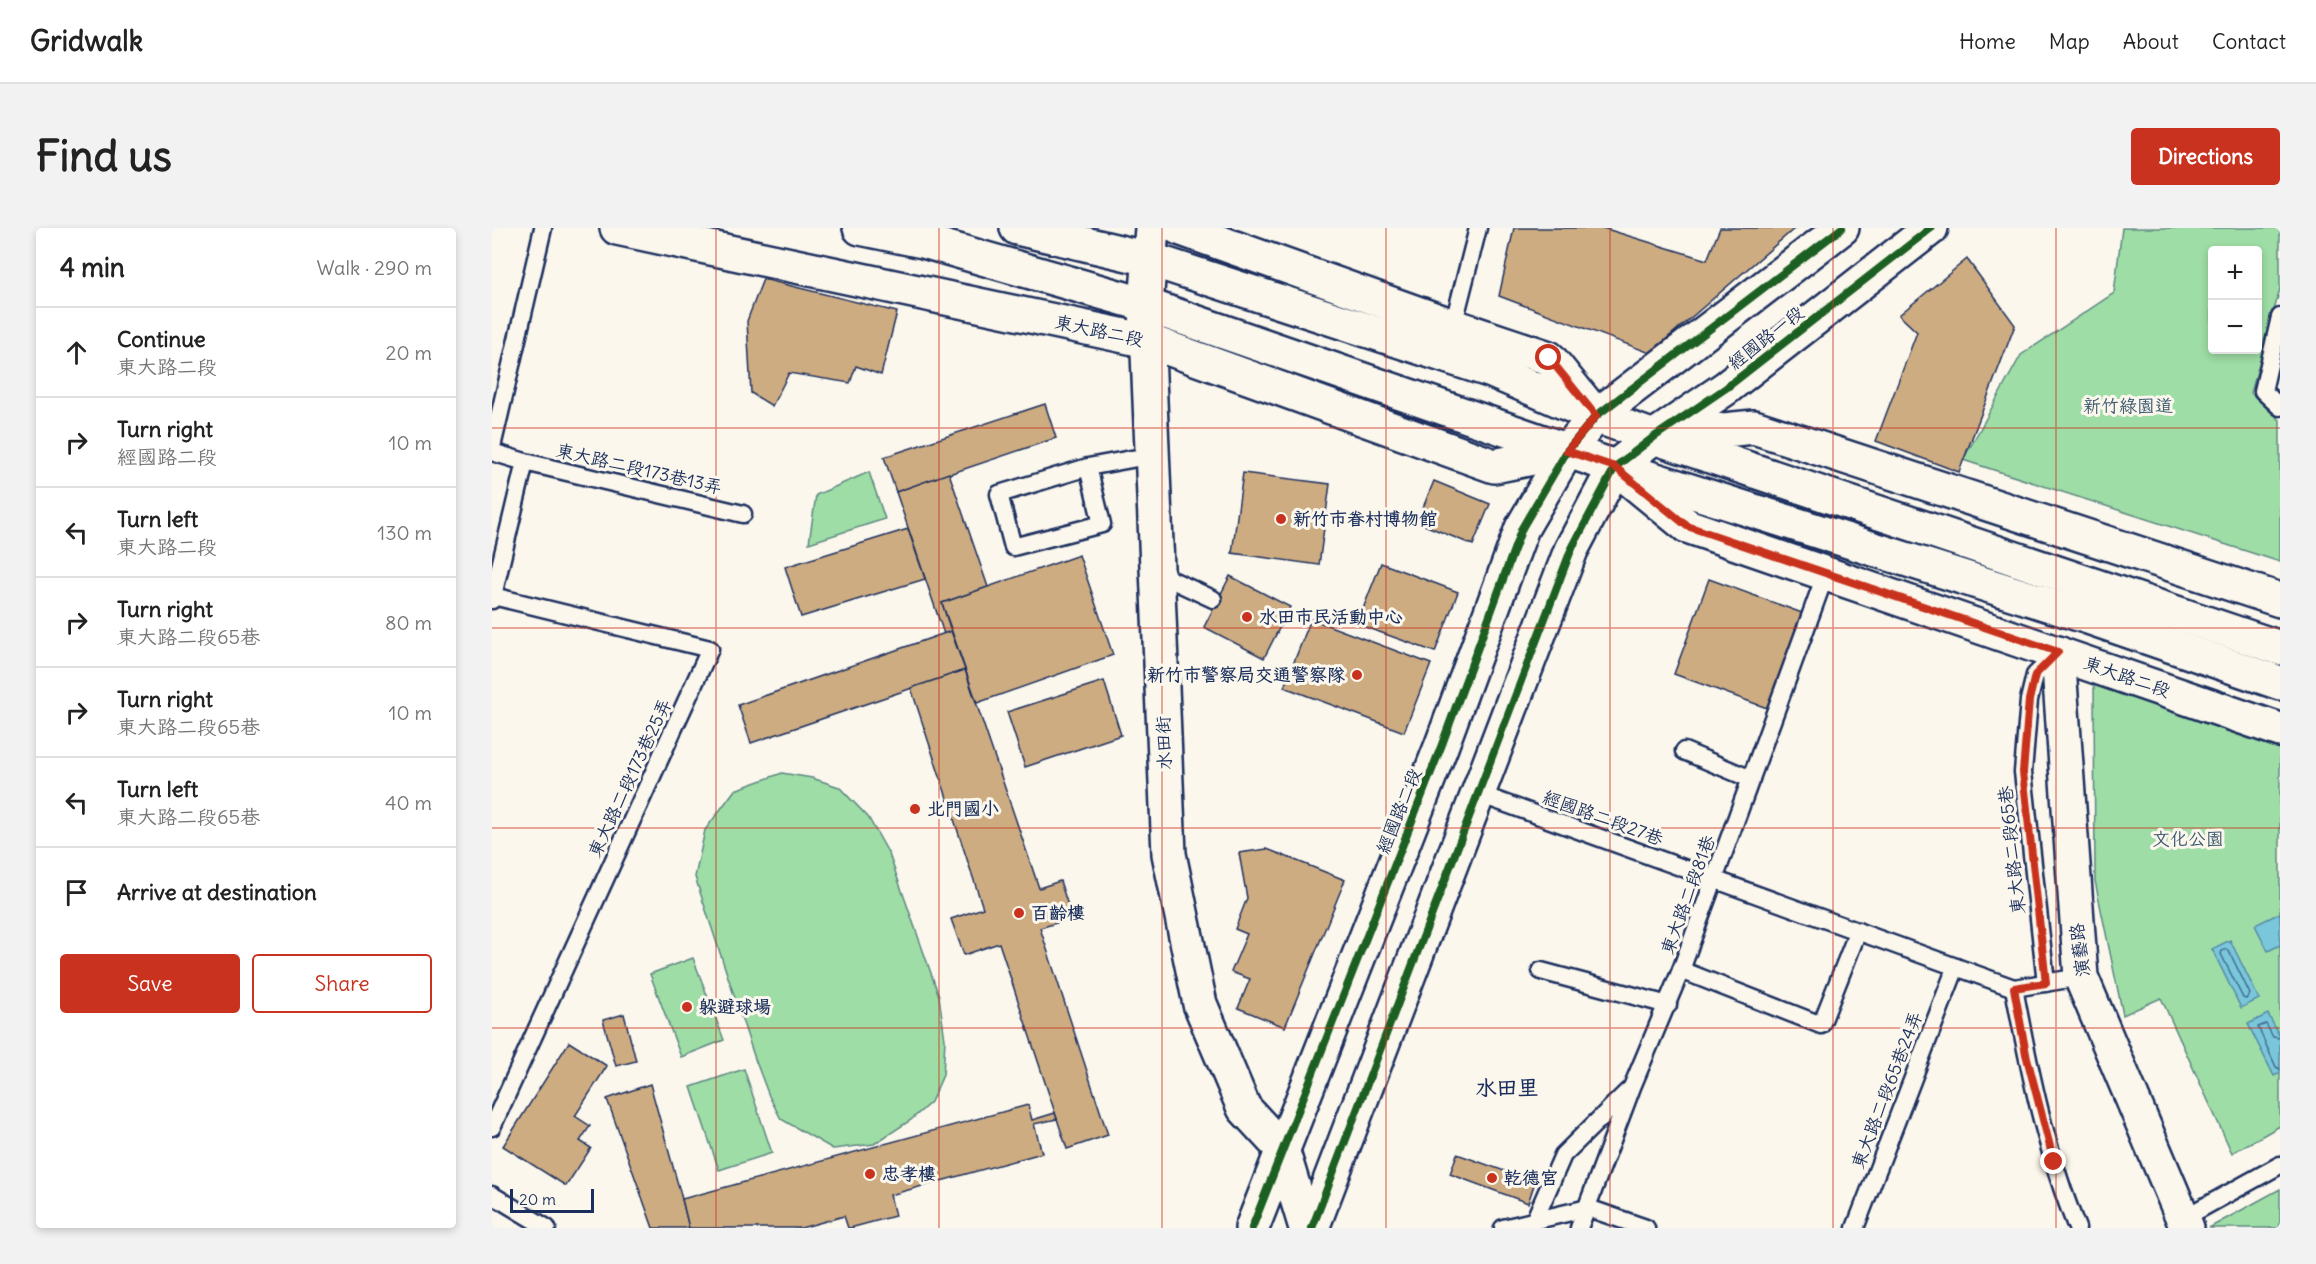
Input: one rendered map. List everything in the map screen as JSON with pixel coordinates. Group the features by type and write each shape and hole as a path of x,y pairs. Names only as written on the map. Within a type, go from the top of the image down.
{"main road":[{"name":"東大路二段","path":"617,228 1148,341 1494,466 1567,451"},
{"name":"東大路二段","path":"860,228 923,241 1146,305 1567,451 2088,617 2280,683"},
{"path":"1017,228 1150,244 1492,371 1596,416 1654,437 2280,648"},
{"path":"1179,228 1549,358 1596,416"},
{"path":"1596,416 1817,238 1842,228"},
{"name":"經國路一段","path":"1615,467 1654,437 1726,388 1931,228"},
{"name":"水田街","path":"1150,244 1146,305 1169,854 1200,1004 1244,1107 1282,1149 1306,1228"},
{"name":"經國路二段","path":"1252,1228 1441,747 1522,528 1567,451 1596,416"},
{"path":"1654,437 1754,427 2280,600"},
{"name":"東大路二段","path":"1615,467 1687,526 2280,730"},
{"path":"1312,1228 1571,550 1615,467"},
{"name":"演藝路","path":"2058,652 2080,976 2184,1224"}],"lane":[{"path":"492,447 543,228"},
{"path":"1453,326 1478,228"},
{"path":"2280,317 2263,392 2280,407"},
{"name":"東大路二段173巷13弄","path":"492,452 743,514"},
{"path":"1088,467 1102,524 1013,547 999,494 1088,467 1153,455"},
{"path":"492,598 525,462"},
{"path":"1157,573 1213,598"},
{"name":"東大路二段81巷","path":"1579,1228 1632,1087 1668,1005 1826,573"},
{"name":"東大路二段173巷25弄","path":"492,598 710,649 492,1127"},
{"name":"東大路二段65巷","path":"2046,983 2023,772 2029,700 2035,675 2058,652"},
{"path":"1684,752 1751,779"},
{"name":"經國路二段27巷","path":"1479,794 1714,879"},
{"path":"1714,879 2014,988 2080,976"},
{"path":"1681,970 1821,1025 1858,931"},
{"name":"東大路二段65巷24弄","path":"1855,1228 1956,967"},
{"path":"1542,971 1668,1005"},
{"path":"2014,988 2026,1054 2048,1140 2077,1228"},
{"path":"1535,1219 1563,1155 1632,1087"},
{"path":"2184,1224 2280,1165"},
{"path":"492,1195 548,1228"},
{"path":"1503,1228 1588,1208 1647,1228"}],"green space":[{"name":"新竹綠園道","path":"2122,228 2280,228 2280,289 2262,354 2262,246 2208,246 2208,354 2262,354 2251,393 2280,420 2280,562 1963,460 2021,355 2114,293"},
{"path":"869,472 885,519 809,543 816,495"},
{"name":"文化公園","path":"2094,685 2280,749 2280,1126 2232,1153 2161,998 2123,1015 2095,881"},
{"path":"782,773 812,778 839,787 868,817 889,854 939,996 945,1040 943,1075 931,1102 911,1120 874,1144 833,1149 781,1119 769,1096 755,1059 695,877 705,830 735,790"},
{"name":"躲避球場","path":"693,958 724,1040 681,1057 650,974"},
{"path":"744,1069 772,1153 719,1170 691,1087"},
{"path":"2280,1189 2280,1228 2209,1228"}],"water":[{"path":"2280,913 2280,945 2268,951 2255,925"},
{"path":"2230,940 2259,999 2241,1008 2212,949"},
{"path":"2268,1014 2280,1037 2280,1073 2274,1076 2248,1024"}],"building":[{"path":"1514,228 1603,228 1707,260 1720,228 1795,228 1650,353 1499,296"},
{"path":"1967,259 2015,325 1959,472 1876,441 1917,332 1899,315"},
{"path":"763,279 897,312 881,375 856,366 850,383 789,373 772,406 751,393 747,321"},
{"path":"1045,404 1056,438 896,492 884,457"},
{"path":"949,473 988,587 942,603 951,631 944,634 896,492"},
{"name":"新竹市眷村博物館","path":"1243,473 1330,484 1319,565 1232,553"},
{"path":"1434,481 1490,504 1473,545 1417,522"},
{"path":"908,529 925,579 801,617 785,567"},
{"path":"1079,555 1113,655 977,703 942,603"},
{"path":"1381,563 1458,592 1435,652 1357,624"},
{"name":"水田市民活動中心","path":"1230,576 1290,607 1264,658 1204,627"},
{"path":"1709,579 1802,613 1767,708 1674,674"},
{"name":"新竹市警察局交通警察隊","path":"1311,619 1431,664 1404,732 1284,687"},
{"path":"951,631 965,670 751,743 738,705"},
{"name":"百齡樓","path":"965,670 1039,888 1060,881 1072,918 1040,928 1108,1135 1067,1149 999,943 964,955 951,919 983,908 911,688"},
{"path":"1104,681 1121,735 1025,767 1007,712"},
{"path":"1267,849 1345,880 1285,1027 1238,1008 1250,979 1231,972 1247,934 1235,929 1247,898 1239,853"},
{"path":"624,1014 636,1061 616,1066 603,1020"},
{"path":"569,1042 607,1066 575,1116 590,1126 580,1141 591,1148 566,1186 503,1146"},
{"path":"650,1084 689,1228 653,1228 607,1099"},
{"name":"忠孝樓","path":"1028,1105 1032,1120 1055,1113 1057,1119 1034,1124 1042,1153 890,1195 895,1216 850,1228 844,1216 801,1228 689,1228 682,1199"},
{"name":"乾德宮","path":"1457,1154 1535,1182 1528,1203 1450,1174"}],"cycle path":[{"path":"1252,1228 1441,747 1522,528 1567,451 1596,416 1842,228"},
{"path":"1312,1228 1571,550 1615,467 1654,437 1726,388 1931,228"}],"place":[{"name":"新竹市眷村博物館","path":"1281,519"},
{"name":"水田市民活動中心","path":"1247,617"},
{"name":"新竹市警察局交通警察隊","path":"1357,675"},
{"name":"北門國小","path":"915,809"},
{"name":"百齡樓","path":"1019,913"},
{"name":"躲避球場","path":"687,1007"},
{"name":"忠孝樓","path":"870,1174"},
{"name":"乾德宮","path":"1492,1178"}],"district":[{"name":"水田里","path":"1507,1088"}],"route":[{"path":"1549,358 1596,416 1567,451 1615,467 1687,526 2058,652 2035,675 2029,700 2023,772 2046,983 2014,988 2026,1054 2054,1162"}]}
